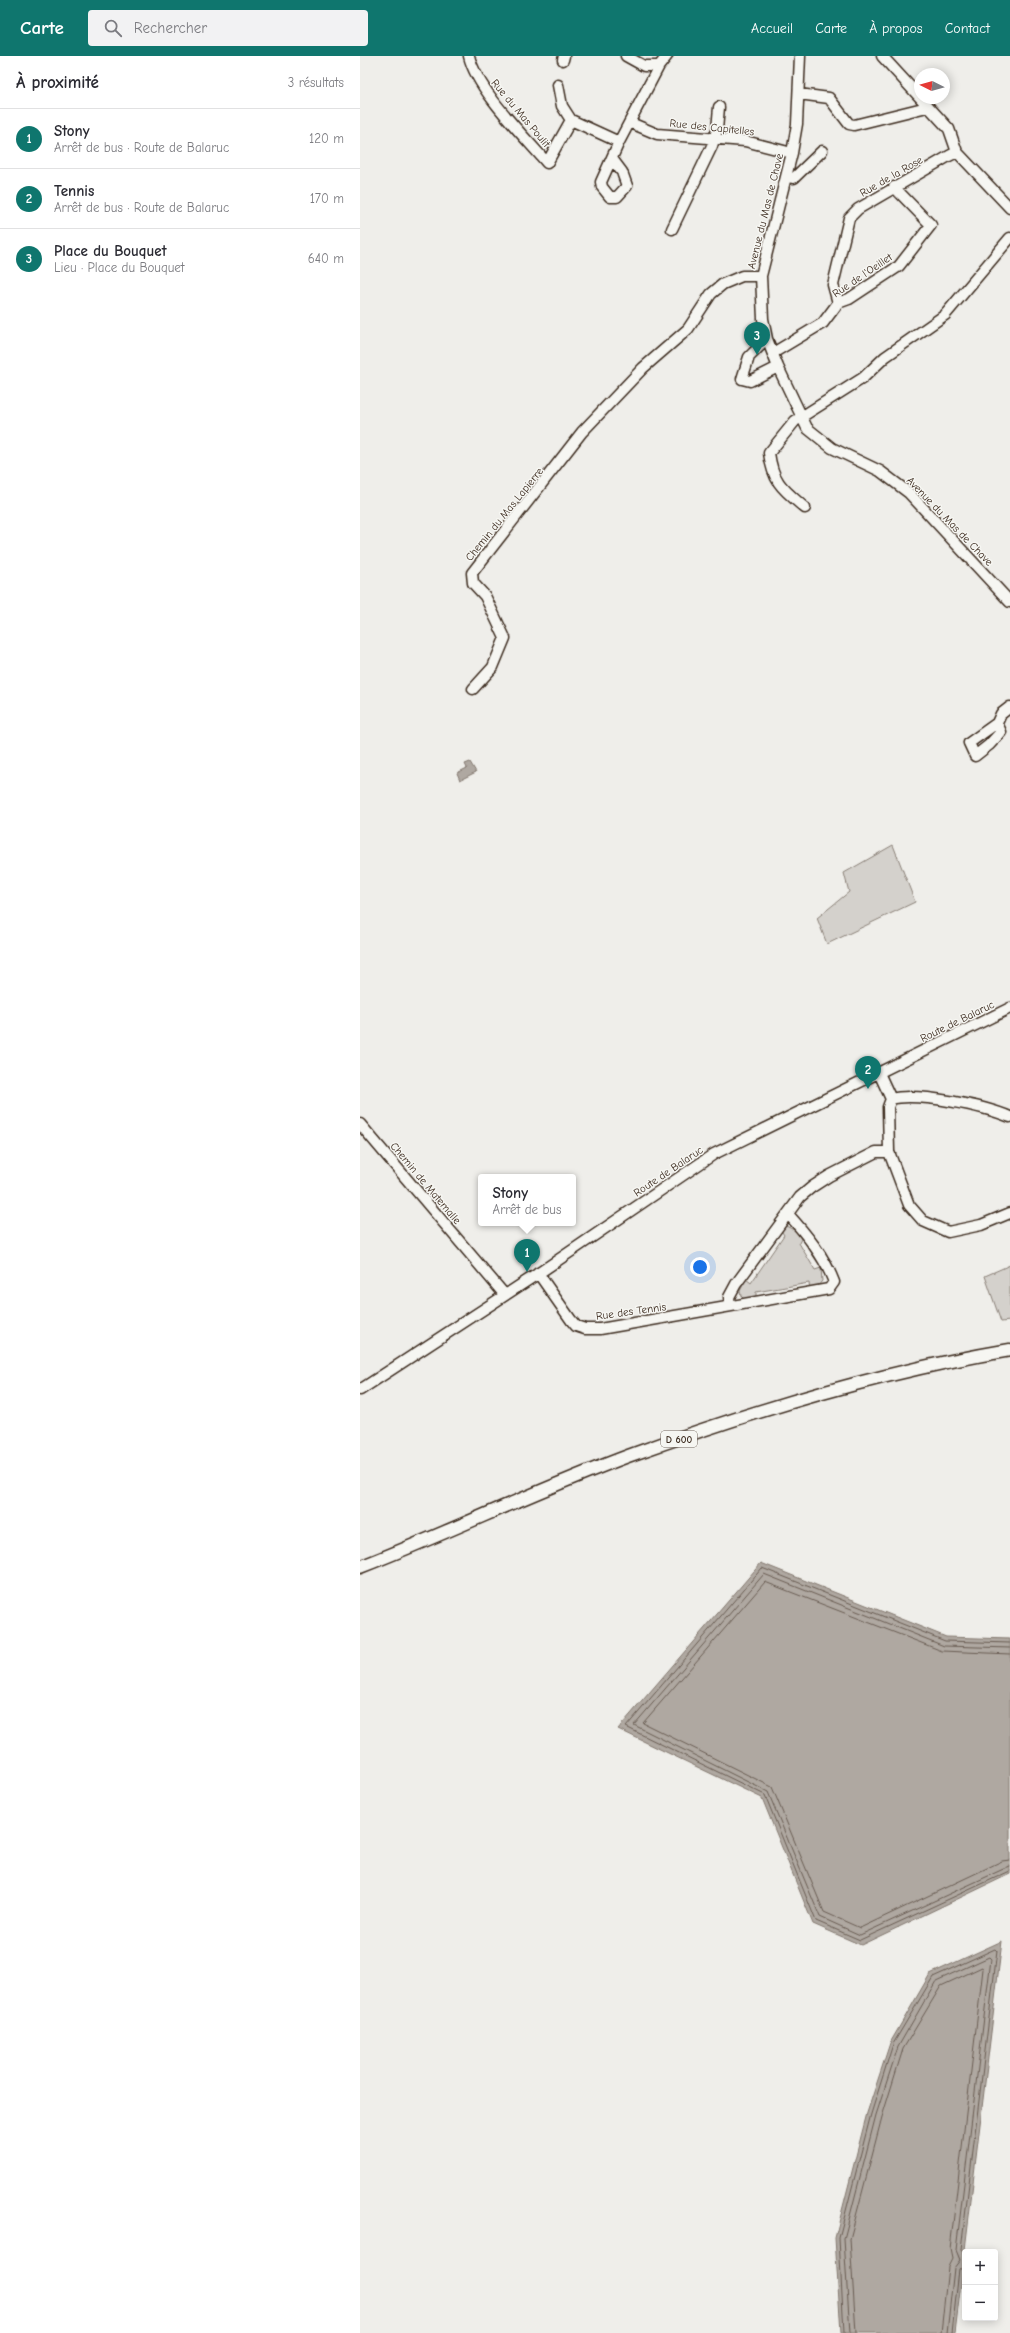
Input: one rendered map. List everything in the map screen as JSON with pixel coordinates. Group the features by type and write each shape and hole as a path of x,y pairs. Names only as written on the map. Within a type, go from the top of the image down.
{"main road":[{"name":"D 600","path":"360,1567 444,1534 620,1460 688,1435 871,1379 959,1359 1010,1350"}],"street":[{"name":"Rue du Mas Poulit","path":"468,56 476,75 485,89 547,163 571,120"},
{"path":"626,56 644,66 660,66"},
{"path":"612,160 619,142 631,123 660,66 667,56"},
{"name":"Avenue du Mas de Chave","path":"800,56 799,94 792,154 761,276 761,303 767,339 800,417 807,428 832,448 880,471 909,493 1010,602"},
{"path":"882,56 927,107 949,129 957,152 1010,208"},
{"path":"558,85 562,106 571,120 619,142"},
{"path":"799,94 829,98 849,124 854,125 927,107"},
{"path":"672,228 714,138 719,107"},
{"name":"Rue des Capitelles","path":"631,123 657,134 745,141 792,154"},
{"path":"787,177 794,178 822,150"},
{"name":"Rue de la Rose","path":"838,303 833,285 849,218 858,209 894,186 957,152"},
{"name":"Rue de l'Oeillet","path":"773,353 823,322 838,303 849,299 899,266 931,225 894,186"},
{"path":"805,508 783,488 772,472 769,453 778,439 800,417 863,378 885,357 945,315 1010,238"},
{"name":"Chemin du Mas Lapierre","path":"473,689 493,667 505,638 485,596 473,583 472,573 582,432 644,368 688,328 711,294 723,284 742,276 761,276"},
{"path":"767,339 749,357 742,379 750,381 778,366"},
{"path":"997,723 1001,714 1010,707"},
{"name":"Route de Balaruc","path":"360,1390 538,1273 714,1154 1010,1008"},
{"path":"879,1073 891,1099 888,1107 889,1152 909,1205 923,1221 948,1232 981,1225 1010,1213"},
{"path":"891,1099 901,1096 958,1103 992,1110 1010,1117"},
{"name":"Chemin de Matemalle","path":"360,1124 504,1294"},
{"path":"730,1306 729,1297 736,1284 800,1197 829,1176 876,1152 889,1152"},
{"name":"Rue des Tennis","path":"538,1273 576,1326 585,1329 600,1329 829,1288 834,1282 817,1249 788,1214"}],"shaded area":[{"path":"893,845 915,902 827,944 817,918 849,892 844,873"},
{"path":"786,1226 796,1231 801,1239 799,1243 815,1270 821,1268 822,1281 817,1287 810,1290 809,1283 756,1292 756,1298 744,1299 741,1296 740,1291 746,1279 751,1283 784,1235 780,1229"},
{"path":"1010,1265 1010,1321 1001,1322 985,1276"}],"water":[{"path":"470,762 476,772 460,780 457,773 467,768 465,764"},
{"path":"761,1563 946,1637 1010,1639 1010,1874 861,1945 813,1924 762,1798 618,1729"},
{"path":"1002,1941 965,2249 962,2249 962,2275 955,2333 841,2333 835,2238 867,2113 890,2043 930,1974"}],"place":[{"name":"Place du Bouquet","path":"757,355"},
{"name":"Tennis","path":"868,1089"},
{"name":"Stony","path":"527,1272"}]}
